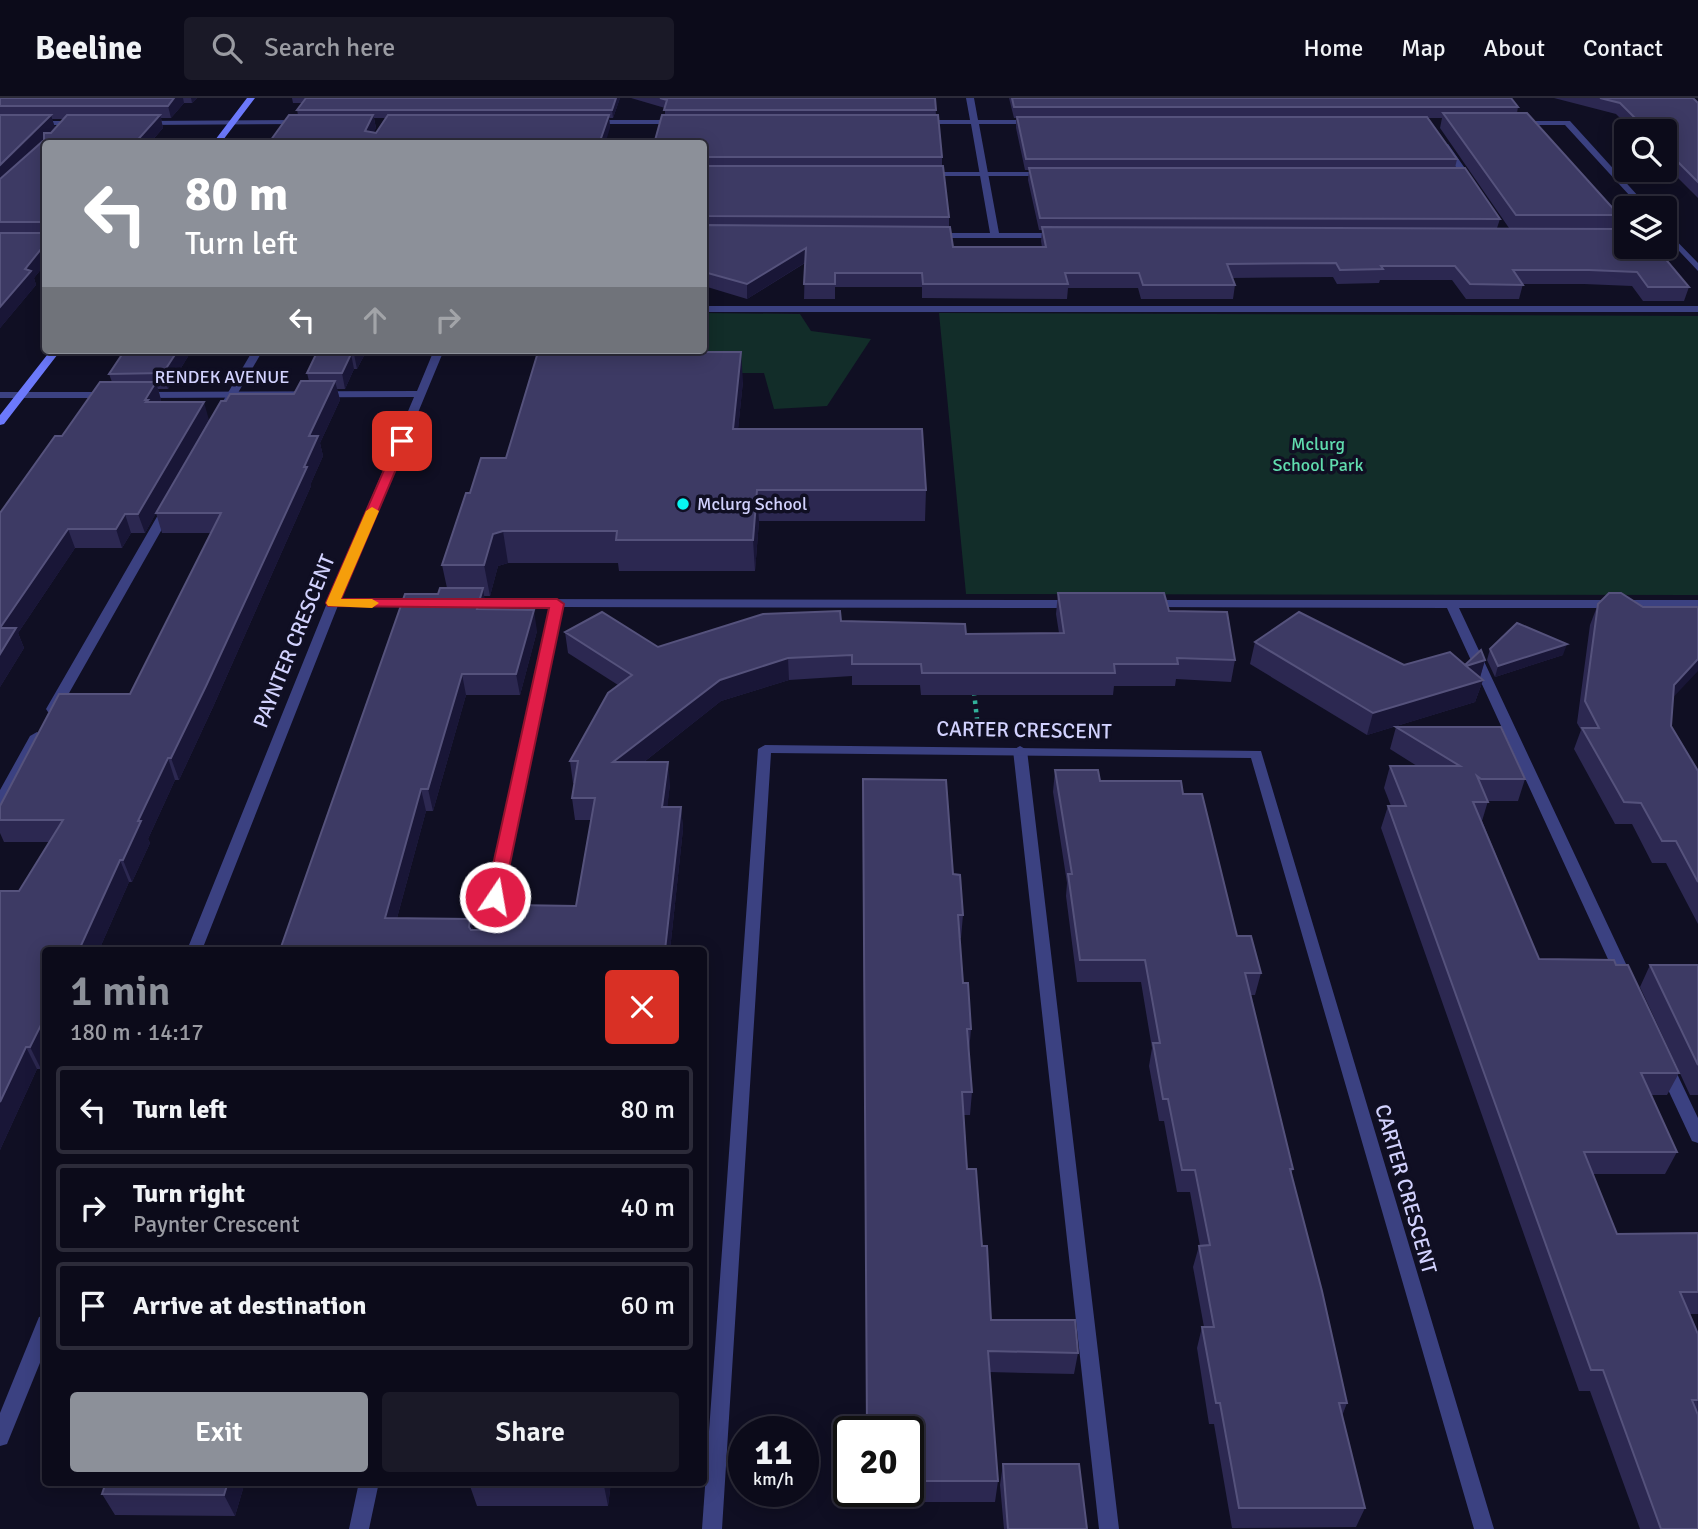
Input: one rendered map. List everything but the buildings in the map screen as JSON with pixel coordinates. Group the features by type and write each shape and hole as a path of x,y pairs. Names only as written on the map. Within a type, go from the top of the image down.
{"street":[{"path":"219,140 251,98"},
{"path":"970,98 995,236"},
{"path":"136,123 316,122"},
{"path":"577,122 687,122"},
{"path":"906,122 1043,122"},
{"path":"0,123 65,127 82,123"},
{"path":"1512,123 1567,123 1634,196"},
{"path":"1436,133 1480,195"},
{"path":"917,174 1053,174"},
{"path":"1452,175 1466,175"},
{"path":"926,236 1070,236"},
{"path":"1677,246 1698,268"},
{"path":"707,309 1698,309"},
{"path":"0,422 53,354"},
{"path":"219,418 256,354"},
{"name":"PAYNTER CRESCENT","path":"195,947 333,603 437,354"},
{"name":"RENDEK AVENUE","path":"0,395 422,394"},
{"path":"48,718 171,502"},
{"path":"333,603 1090,604"},
{"path":"484,947 557,604"},
{"path":"1131,604 1698,604"},
{"path":"1451,604 1633,997"},
{"path":"0,802 41,730"},
{"name":"CARTER CRESCENT","path":"712,1529 765,749 1256,754 1484,1529"},
{"path":"1020,750 1108,1529"},
{"path":"1657,1048 1698,1136"},
{"path":"0,1437 42,1333"},
{"path":"359,1529 368,1486"}],"path":[{"path":"973,684 981,750"}],"green space":[{"path":"707,313 800,314 811,331 871,339 827,406 774,409 764,373 543,373 549,354 707,354"},
{"name":"Mclurg School Park","path":"939,313 1698,316 1698,595 966,594"}],"slow traffic":[{"path":"372,511 333,603 372,603"}],"place":[{"name":"Mclurg School","path":"683,504"}],"route":[{"path":"402,441 333,603 557,604 495,897"}]}
